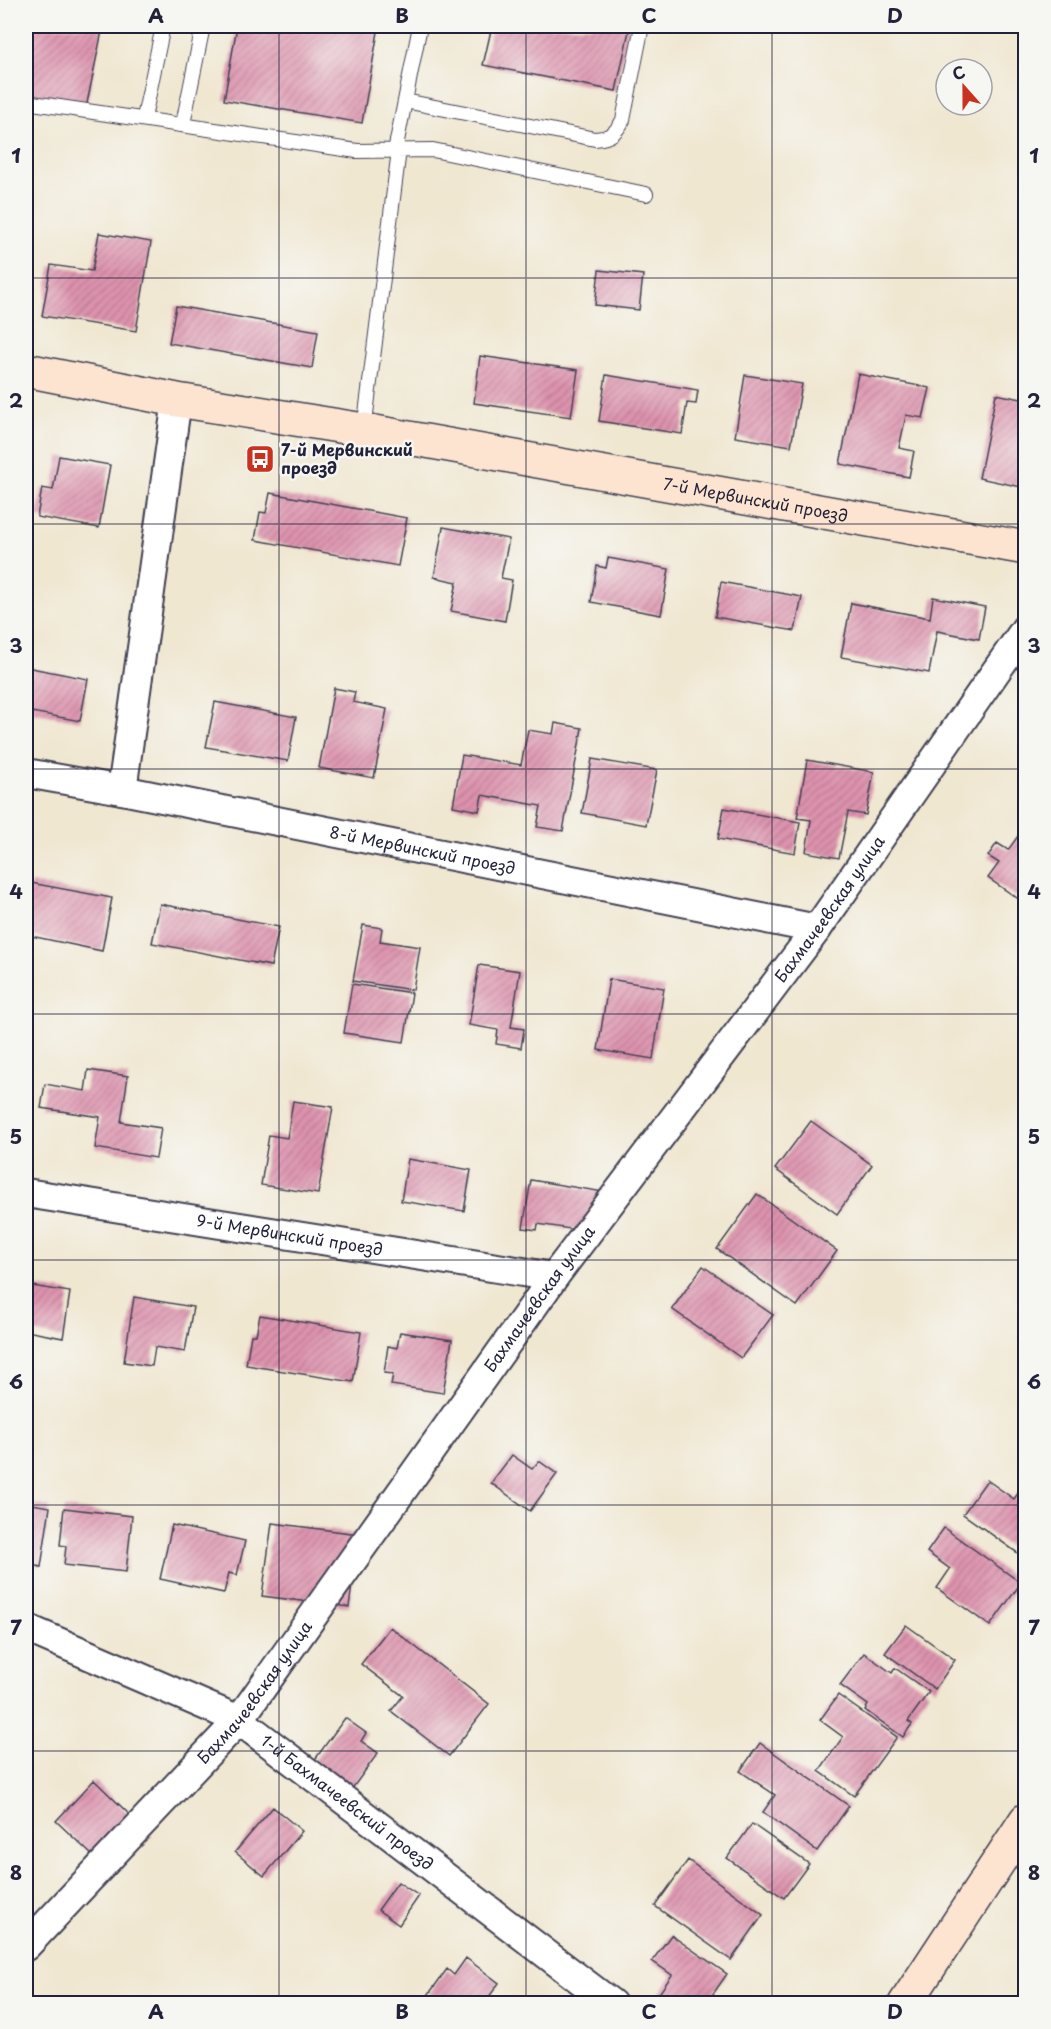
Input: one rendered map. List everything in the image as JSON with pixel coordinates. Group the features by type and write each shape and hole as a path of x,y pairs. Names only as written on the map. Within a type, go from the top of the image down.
{"street":[{"name":"7-й Мервинский проезд","path":"26,370 177,400 364,430 1026,548"},
{"path":"122,790 177,400"},
{"name":"Бахмачеевская улица","path":"26,1946 239,1720 554,1277 817,929 1026,628"},
{"name":"8-й Мервинский проезд","path":"26,773 122,790 817,929"},
{"name":"9-й Мервинский проезд","path":"26,1193 554,1277"},
{"name":"1-й Бахмачеевский проезд","path":"26,1629 239,1720 612,2004"},
{"path":"905,2004 1026,1821"}],"lane":[{"path":"144,118 163,26"},
{"path":"183,124 203,26"},
{"path":"364,430 397,151 420,26"},
{"path":"405,101 595,139 606,138 617,131 623,120 642,26"},
{"path":"26,102 357,151 433,150 646,194"}],"building":[{"path":"26,26 103,26 86,108 26,96"},
{"path":"237,26 379,26 362,123 224,100"},
{"path":"492,26 630,26 616,91 483,65"},
{"path":"99,233 151,242 136,331 42,316 51,265 92,271"},
{"path":"599,270 643,275 639,310 595,305"},
{"path":"176,306 318,331 312,368 169,343"},
{"path":"480,356 578,370 571,417 474,403"},
{"path":"858,374 930,388 923,418 906,415 899,448 914,451 909,477 840,464"},
{"path":"606,375 698,390 696,404 687,403 682,434 599,421"},
{"path":"745,375 802,384 791,446 735,437"},
{"path":"996,394 1026,400 1026,488 979,478"},
{"path":"59,456 110,465 99,528 37,517 42,488 53,490"},
{"path":"270,493 407,518 398,566 255,540 260,512 266,513"},
{"path":"443,527 509,539 501,578 512,580 505,621 451,611 457,582 434,577"},
{"path":"608,558 669,569 661,615 591,602 597,566 606,568"},
{"path":"721,582 802,597 795,631 715,617"},
{"path":"933,597 985,607 979,639 937,631 929,673 841,657 851,603 930,618"},
{"path":"26,667 88,679 80,721 26,711"},
{"path":"334,688 355,692 353,702 387,709 374,778 319,768"},
{"path":"215,702 296,717 288,761 206,747"},
{"path":"555,723 582,728 563,831 537,827 541,806 482,795 479,811 453,806 462,755 521,765 528,730 553,734"},
{"path":"592,759 657,770 646,825 582,813"},
{"path":"807,760 874,772 866,815 848,812 839,858 806,852 811,820 797,818"},
{"path":"724,808 800,822 795,853 718,839"},
{"path":"1024,828 1026,830 1026,904 988,878 999,863 988,856 997,843 1008,850"},
{"path":"31,883 112,898 102,951 26,935 26,910"},
{"path":"160,904 279,927 271,966 152,943"},
{"path":"363,925 382,928 380,941 420,947 413,990 353,981"},
{"path":"479,965 520,971 511,1027 524,1029 521,1048 496,1044 498,1030 469,1025"},
{"path":"609,979 664,988 653,1059 598,1050"},
{"path":"352,984 412,993 404,1042 344,1033"},
{"path":"88,1070 128,1076 121,1122 161,1128 156,1158 95,1148 100,1117 41,1108 45,1084 85,1091"},
{"path":"293,1101 333,1107 318,1194 261,1185 269,1135 287,1138"},
{"path":"811,1121 872,1165 837,1214 775,1169"},
{"path":"408,1159 471,1170 464,1211 401,1201"},
{"path":"531,1180 610,1193 603,1234 538,1224 537,1230 523,1228"},
{"path":"757,1194 837,1251 797,1306 717,1249"},
{"path":"703,1266 773,1315 741,1358 672,1309"},
{"path":"26,1285 70,1292 63,1338 26,1331"},
{"path":"134,1297 193,1307 185,1352 155,1347 152,1366 124,1362"},
{"path":"260,1315 361,1332 353,1382 246,1365 251,1335 256,1335"},
{"path":"1026,1328 1026,1342 1019,1337"},
{"path":"400,1332 452,1340 443,1393 391,1385 393,1374 384,1373 388,1346 397,1348"},
{"path":"512,1455 532,1469 539,1461 557,1474 530,1511 491,1483"},
{"path":"987,1480 1014,1499 1019,1492 1026,1496 1026,1559 963,1514"},
{"path":"26,1503 50,1507 41,1567 26,1564"},
{"path":"64,1508 132,1516 126,1572 64,1565 66,1546 60,1545"},
{"path":"272,1523 359,1534 349,1607 262,1596"},
{"path":"172,1525 245,1541 237,1575 229,1573 224,1593 160,1579"},
{"path":"944,1528 1021,1583 990,1626 937,1588 950,1569 927,1552"},
{"path":"906,1625 955,1660 935,1689 885,1653"},
{"path":"390,1627 489,1704 449,1756 391,1711 403,1696 361,1664"},
{"path":"864,1653 892,1673 895,1668 929,1692 908,1721 912,1724 903,1737 865,1710 868,1705 840,1685"},
{"path":"838,1695 897,1737 854,1796 819,1771 843,1737 820,1720"},
{"path":"345,1718 366,1733 361,1741 378,1753 351,1790 313,1762"},
{"path":"760,1743 849,1806 817,1851 763,1812 775,1795 740,1771"},
{"path":"94,1780 131,1816 93,1856 56,1821"},
{"path":"273,1807 302,1831 264,1876 235,1852"},
{"path":"752,1824 809,1864 784,1898 727,1858"},
{"path":"688,1860 763,1915 731,1960 655,1906"},
{"path":"398,1882 419,1896 399,1925 378,1910"},
{"path":"671,1935 727,1974 706,2004 665,2004 656,1998 672,1975 652,1961"},
{"path":"466,1958 499,1983 484,2004 465,2004 461,2001 459,2004 440,2004 428,1995 447,1969 454,1975"}],"place":[{"name":"7-й Мервинский проезд","path":"260,459"}]}
